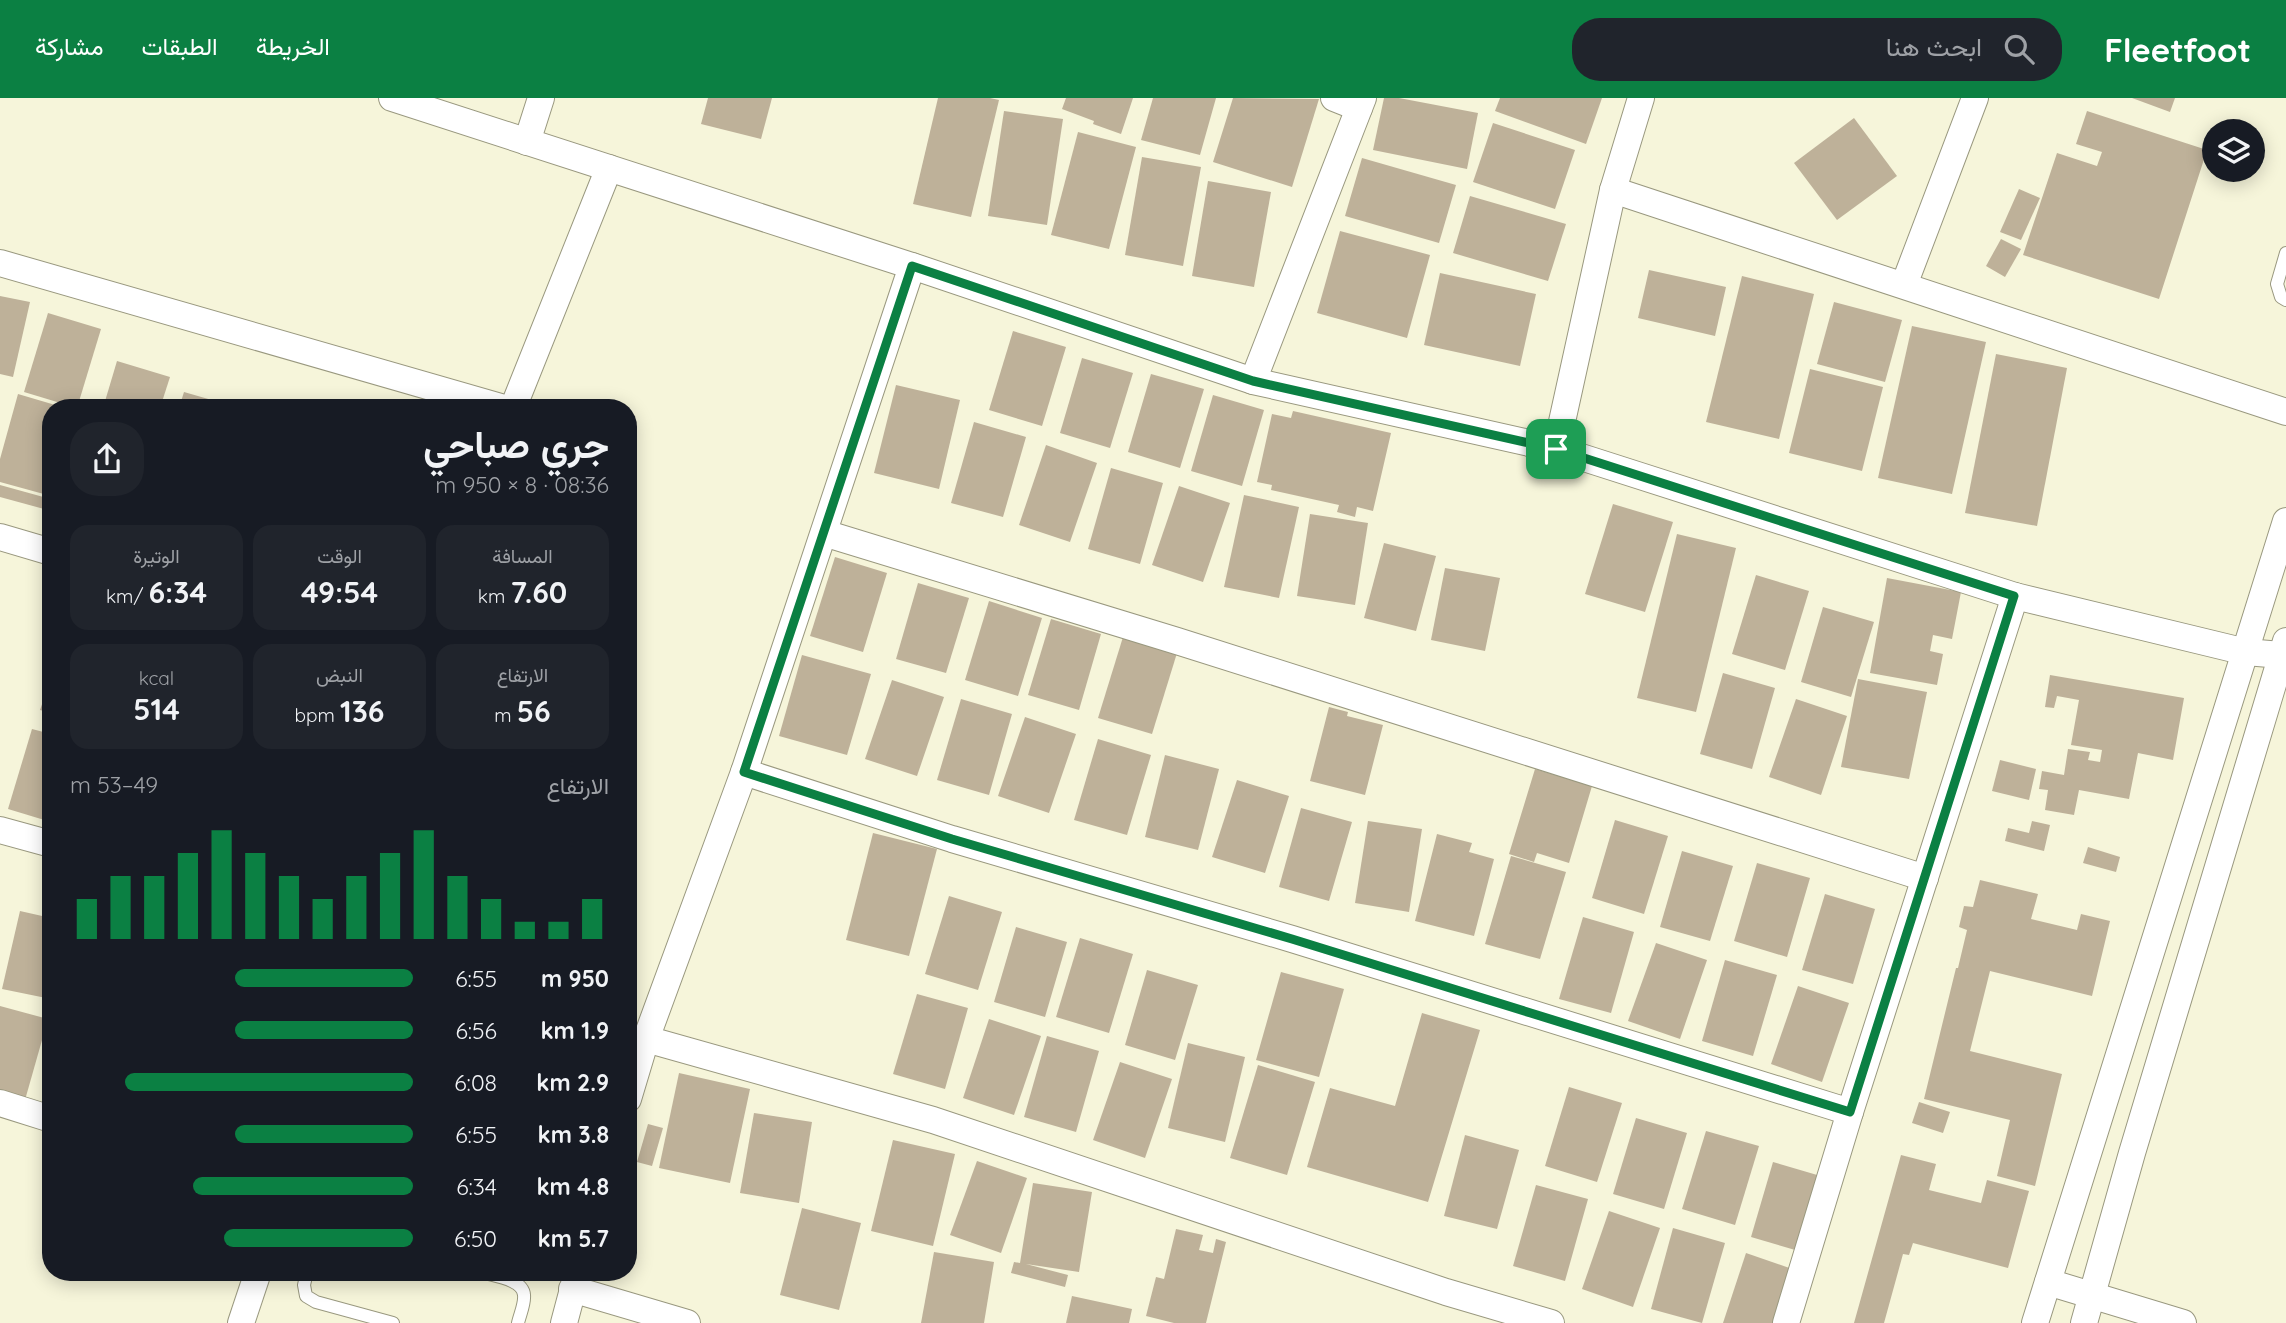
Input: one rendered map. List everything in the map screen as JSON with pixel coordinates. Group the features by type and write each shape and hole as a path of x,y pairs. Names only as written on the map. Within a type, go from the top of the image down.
{"street":[{"path":"392,98 912,266 1253,381 1556,449 2014,596 2246,652 2283,648 2084,1323"},
{"path":"527,142 541,98"},
{"path":"1253,381 1361,103 1334,98"},
{"path":"1556,449 1613,190 1641,98"},
{"path":"1904,285 1975,98"},
{"path":"517,399 609,168"},
{"path":"1613,190 2286,412"},
{"path":"0,263 473,399"},
{"path":"637,1069 744,772 912,266"},
{"path":"2035,1323 2286,521"},
{"path":"824,533 1177,641 1925,878"},
{"path":"0,537 42,549"},
{"path":"1786,1323 2014,596"},
{"path":"744,772 952,839 1306,943 1850,1112"},
{"path":"0,830 42,842"},
{"path":"646,1040 933,1120 1446,1292 1550,1323"},
{"path":"0,1103 42,1116"},
{"path":"241,1323 255,1281"},
{"path":"564,1323 575,1281 687,1323"},
{"path":"2048,1282 2183,1323"}],"lane":[{"path":"2286,253 2277,284 2281,297 2286,300"},
{"path":"305,1281 306,1296 316,1302 393,1323"},
{"path":"510,1281 523,1289 518,1323"}],"building":[{"path":"708,98 772,98 761,139 701,124"},
{"path":"938,98 999,100 971,217 913,204"},
{"path":"1066,98 1133,98 1121,134 1062,109"},
{"path":"1153,98 1216,98 1200,155 1141,140"},
{"path":"1233,98 1319,99 1292,187 1213,162"},
{"path":"1384,98 1399,98 1478,113 1467,169 1373,150"},
{"path":"1500,98 1602,98 1586,144 1495,111"},
{"path":"2132,98 2175,98 2170,112"},
{"path":"1004,111 1063,119 1047,225 988,216"},
{"path":"2087,111 2202,148 2202,166 2159,299 2023,255 2057,153 2097,166 2102,152 2076,144"},
{"path":"1854,118 1897,176 1837,220 1794,163"},
{"path":"1493,123 1575,150 1555,209 1473,182"},
{"path":"1078,132 1136,147 1109,249 1051,235"},
{"path":"1142,157 1201,167 1183,266 1125,255"},
{"path":"1362,158 1456,185 1439,243 1345,216"},
{"path":"1208,181 1271,192 1254,287 1192,276"},
{"path":"2019,189 2040,198 2021,240 2000,232"},
{"path":"1470,196 1566,224 1548,281 1453,253"},
{"path":"1340,231 1430,255 1407,338 1317,313"},
{"path":"2001,239 2021,249 2005,277 1986,266"},
{"path":"1649,270 1726,287 1715,336 1638,318"},
{"path":"1440,273 1536,294 1520,366 1424,345"},
{"path":"1742,276 1814,294 1779,439 1706,422"},
{"path":"0,296 30,302 13,377 0,374"},
{"path":"1834,302 1902,320 1885,382 1817,364"},
{"path":"48,313 101,329 80,399 47,399 24,392"},
{"path":"1912,326 1986,342 1952,494 1878,478"},
{"path":"1013,331 1066,347 1042,426 989,410"},
{"path":"1996,354 2067,368 2037,526 1965,513"},
{"path":"1082,358 1133,373 1110,448 1060,433"},
{"path":"117,361 170,377 163,399 106,399"},
{"path":"1810,369 1883,387 1862,471 1789,453"},
{"path":"1151,374 1204,389 1180,468 1128,452"},
{"path":"896,385 960,400 939,489 874,473"},
{"path":"184,392 208,399 182,399"},
{"path":"18,394 42,401 42,494 0,482 0,459"},
{"path":"1213,395 1264,410 1242,486 1191,471"},
{"path":"1293,411 1391,433 1373,511 1357,507 1355,517 1337,512 1339,505 1271,490 1272,485 1257,482 1272,414 1291,418"},
{"path":"974,422 1026,437 1003,517 951,503"},
{"path":"1046,445 1097,463 1070,542 1019,525"},
{"path":"1111,468 1163,483 1140,564 1088,549"},
{"path":"0,485 42,497 42,508 0,497"},
{"path":"1179,486 1230,503 1203,582 1152,565"},
{"path":"1244,495 1299,507 1279,598 1224,587"},
{"path":"1613,504 1673,522 1645,612 1585,594"},
{"path":"1310,514 1368,523 1355,605 1297,596"},
{"path":"1677,534 1736,548 1696,712 1637,698"},
{"path":"1384,543 1436,556 1416,631 1364,618"},
{"path":"835,557 887,573 863,652 810,636"},
{"path":"1445,568 1500,578 1485,651 1431,640"},
{"path":"1756,575 1809,591 1785,670 1732,654"},
{"path":"1887,578 1961,592 1952,639 1933,635 1930,651 1943,654 1937,685 1870,673"},
{"path":"918,583 969,598 946,673 896,659"},
{"path":"989,601 1042,618 1018,696 965,680"},
{"path":"1823,607 1874,622 1851,697 1801,682"},
{"path":"1051,619 1101,634 1079,710 1028,695"},
{"path":"1123,637 1177,653 1152,734 1098,718"},
{"path":"802,655 871,674 847,755 779,736"},
{"path":"1723,673 1775,688 1752,769 1700,754"},
{"path":"2050,675 2184,698 2173,760 2138,753 2129,799 2079,790 2074,815 2045,810 2048,790 2039,789 2042,771 2064,775 2068,749 2090,752 2088,760 2100,762 2102,750 2071,745 2079,700 2057,696 2054,708 2045,707"},
{"path":"1858,679 1927,692 1909,779 1841,767"},
{"path":"892,680 944,697 917,776 865,759"},
{"path":"961,699 1012,714 989,795 937,780"},
{"path":"1796,699 1847,716 1821,795 1769,777"},
{"path":"1329,707 1348,712 1347,716 1383,725 1365,795 1310,781"},
{"path":"1025,717 1076,734 1049,813 998,796"},
{"path":"32,729 42,732 42,819 8,809"},
{"path":"1098,739 1151,755 1127,835 1074,820"},
{"path":"1165,755 1219,769 1198,850 1145,837"},
{"path":"2000,760 2036,769 2029,800 1992,791"},
{"path":"1535,769 1592,786 1569,863 1537,853 1534,862 1509,854"},
{"path":"1237,780 1289,796 1265,873 1212,857"},
{"path":"1301,808 1352,822 1329,901 1279,887"},
{"path":"1615,820 1668,836 1644,914 1592,898"},
{"path":"1368,821 1422,829 1409,912 1355,903"},
{"path":"2032,821 2050,825 2044,851 2005,841 2008,828 2029,833"},
{"path":"873,833 937,849 909,956 846,940"},
{"path":"1437,834 1472,843 1469,852 1494,859 1474,936 1415,921"},
{"path":"2088,847 2120,857 2116,872 2083,863"},
{"path":"1682,851 1733,866 1710,941 1660,927"},
{"path":"1511,856 1566,872 1540,959 1485,944"},
{"path":"1757,863 1810,878 1787,957 1734,941"},
{"path":"1980,880 2038,894 2031,919 2077,930 2081,914 2110,921 2092,996 1990,971 1970,1051 2062,1074 2035,1186 1997,1176 2010,1120 1924,1099 1967,930 1959,927 1964,906 1973,907"},
{"path":"1825,894 1875,909 1853,984 1802,970"},
{"path":"949,896 1002,912 978,990 925,974"},
{"path":"20,911 42,916 42,997 2,989"},
{"path":"1583,917 1634,932 1611,1013 1559,999"},
{"path":"1016,927 1067,942 1045,1017 994,1002"},
{"path":"1080,938 1133,954 1109,1033 1056,1017"},
{"path":"1656,943 1707,960 1680,1039 1628,1021"},
{"path":"1725,960 1777,975 1753,1056 1702,1041"},
{"path":"1147,970 1198,985 1175,1060 1125,1045"},
{"path":"1281,972 1344,989 1319,1077 1256,1060"},
{"path":"1798,986 1849,1003 1822,1082 1771,1064"},
{"path":"917,994 968,1008 945,1089 893,1074"},
{"path":"0,1006 42,1017 42,1040 25,1100 0,1093"},
{"path":"1422,1013 1480,1030 1428,1202 1307,1167 1330,1088 1395,1106"},
{"path":"989,1019 1041,1036 1014,1115 963,1098"},
{"path":"1047,1036 1099,1051 1076,1132 1024,1117"},
{"path":"1188,1043 1245,1057 1225,1142 1168,1128"},
{"path":"1120,1062 1172,1079 1145,1158 1093,1140"},
{"path":"1258,1065 1315,1082 1287,1175 1230,1158"},
{"path":"679,1073 750,1089 730,1183 659,1168"},
{"path":"1569,1087 1622,1103 1597,1182 1545,1166"},
{"path":"1919,1102 1950,1112 1943,1133 1912,1123"},
{"path":"754,1113 812,1122 799,1203 740,1193"},
{"path":"1636,1118 1687,1133 1664,1209 1613,1194"},
{"path":"648,1124 663,1128 652,1166 637,1162"},
{"path":"1706,1131 1759,1146 1735,1225 1682,1209"},
{"path":"1465,1135 1519,1150 1497,1229 1444,1216"},
{"path":"893,1140 955,1154 933,1246 871,1231"},
{"path":"1901,1155 1936,1164 1929,1190 1981,1203 1987,1180 2029,1191 2008,1268 1913,1243 1909,1255 1903,1254 1884,1323 1854,1323"},
{"path":"977,1161 1027,1178 1001,1253 950,1235"},
{"path":"1773,1162 1824,1177 1802,1252 1751,1237"},
{"path":"1033,1183 1092,1192 1079,1272 1026,1264 1068,1275 1065,1287 1011,1273 1014,1262 1020,1263"},
{"path":"1536,1185 1588,1199 1565,1281 1513,1266"},
{"path":"802,1208 861,1223 839,1310 780,1295"},
{"path":"1609,1211 1660,1228 1633,1307 1582,1289"},
{"path":"1673,1228 1725,1243 1702,1323 1651,1309"},
{"path":"1176,1229 1203,1235 1199,1250 1213,1253 1216,1239 1226,1242 1206,1323 1174,1323 1146,1316 1156,1277 1164,1279"},
{"path":"934,1252 994,1262 984,1323 921,1323"},
{"path":"1746,1253 1798,1271 1780,1323 1723,1323"},
{"path":"1072,1296 1132,1309 1129,1323 1066,1323"}],"route":[{"path":"912,266 1253,381 1556,449 2014,596 1850,1112 1292,939 952,839 744,772 912,266"}]}
